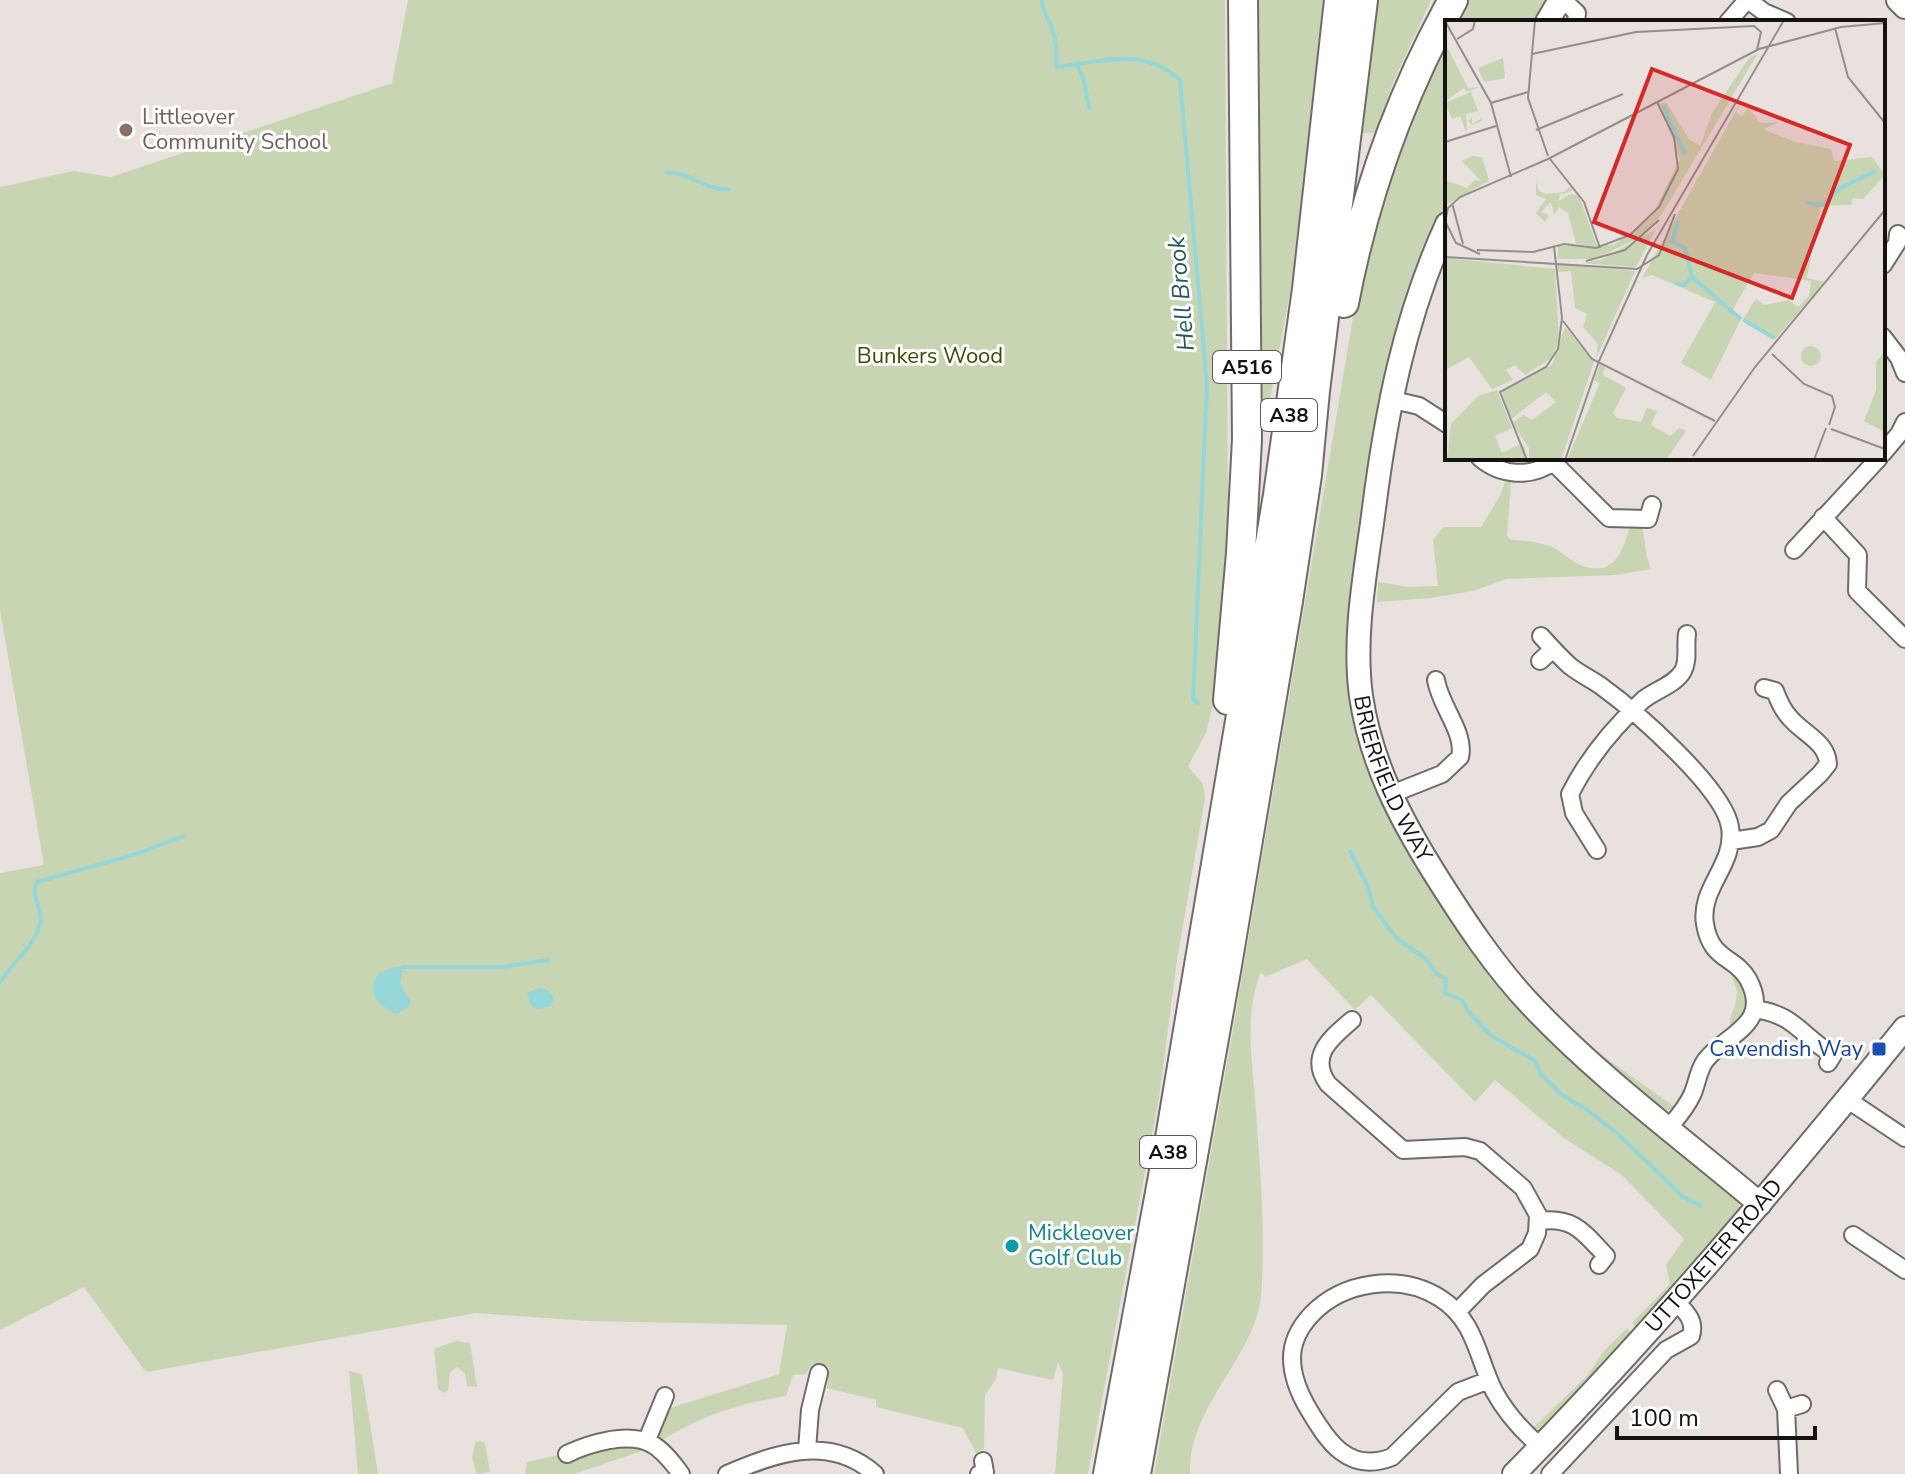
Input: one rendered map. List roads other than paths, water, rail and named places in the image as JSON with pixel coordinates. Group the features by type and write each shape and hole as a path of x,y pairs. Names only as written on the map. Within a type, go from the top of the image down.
{"highway":[{"name":"A516","path":"1222,828 1225,733 1241,553 1247,439 1243,0"},
{"name":"A38","path":"1108,1474 1169,1144 1278,495 1307,289 1339,0"},
{"name":"A38","path":"1136,1474 1226,971 1307,475 1363,0"},
{"path":"1307,475 1367,205 1397,116 1453,0"}],"street":[{"path":"1548,20 1561,0 1577,13 1576,20"},
{"path":"1730,20 1748,0 1782,20"},
{"path":"1898,0 1905,7"},
{"name":"BRIERFIELD WAY","path":"1445,229 1417,297 1389,399 1380,457 1359,641 1359,669 1371,745 1389,795 1445,890 1501,971 1576,1050 1760,1204"},
{"path":"1885,262 1897,243 1898,234"},
{"path":"1885,340 1899,358 1905,373"},
{"path":"1389,399 1419,406 1445,423"},
{"path":"1885,451 1905,422"},
{"path":"1483,460 1500,470 1517,473 1540,470 1555,460 1609,518 1648,519 1652,505"},
{"path":"1797,539 1823,517 1877,460"},
{"path":"1823,517 1858,555 1857,591 1905,639"},
{"path":"1597,849 1574,813 1570,794 1595,756 1645,698 1683,672 1687,634"},
{"path":"1541,636 1547,655 1598,684 1633,711 1713,792 1727,817 1731,841 1726,862 1708,894 1703,915 1708,937 1719,955 1738,968 1748,980 1754,997 1754,1009 1744,1028 1705,1061 1684,1109 1668,1129"},
{"path":"1389,795 1442,774 1460,757 1461,740 1440,701 1435,680"},
{"path":"1731,841 1758,837 1771,830 1789,803 1828,764 1824,748 1793,721 1775,691 1764,688"},
{"path":"1754,1009 1780,1014 1792,1021 1833,1055 1828,1063"},
{"path":"1352,1020 1326,1043 1320,1056 1321,1072 1328,1084 1403,1150 1465,1147 1489,1156 1529,1195 1539,1221 1530,1249 1483,1285 1457,1312"},
{"name":"UTTOXETER ROAD","path":"1514,1474 1675,1301 1848,1100 1905,1028"},
{"path":"1848,1100 1905,1138"},
{"path":"1539,1221 1564,1220 1578,1227 1606,1256 1599,1265"},
{"path":"1853,1235 1905,1270"},
{"path":"1489,1380 1458,1392 1392,1457 1379,1463 1350,1468 1303,1400 1292,1356 1297,1334 1304,1322 1336,1295 1363,1285 1376,1284 1401,1285 1427,1292 1457,1312 1473,1334 1489,1380 1504,1408 1523,1432 1541,1447"},
{"path":"1550,1474 1666,1350 1691,1336 1691,1319 1675,1301"},
{"path":"807,1450 807,1388 819,1373"},
{"path":"1777,1390 1794,1407 1789,1474"},
{"path":"647,1440 665,1396"},
{"path":"567,1454 588,1443 629,1437 647,1440 669,1458 681,1474"},
{"path":"736,1472 790,1452 807,1450 850,1457 875,1474"}],"water":[{"path":"403,967 400,983 410,1001 409,1007 396,1014 379,1003 373,987 378,974"},
{"path":"538,988 552,995 554,1000 549,1007 538,1009 531,1006 527,993"}],"waterway":[{"name":"Hell Brook","path":"1042,0 1054,36 1056,67 1105,60 1137,60 1166,69 1180,80 1207,385 1193,700 1198,703"},
{"path":"1077,65 1089,107"},
{"path":"666,172 683,175 712,187 729,189"},
{"path":"0,982 28,947 40,924 35,892 37,882 136,854 184,836"},
{"path":"1350,851 1368,887 1373,906 1399,940 1426,959 1437,974 1446,979 1445,993 1462,1000 1490,1035 1535,1061 1541,1074 1562,1095 1618,1134 1682,1196 1701,1206"},
{"path":"403,967 502,967 549,960"}],"place":[{"name":"Littleover Community School","path":"126,130"},
{"name":"Cavendish Way","path":"1879,1049"},
{"name":"Mickleover Golf Club","path":"1012,1246"}],"park label":[{"name":"Bunkers Wood","path":"930,356"}]}
